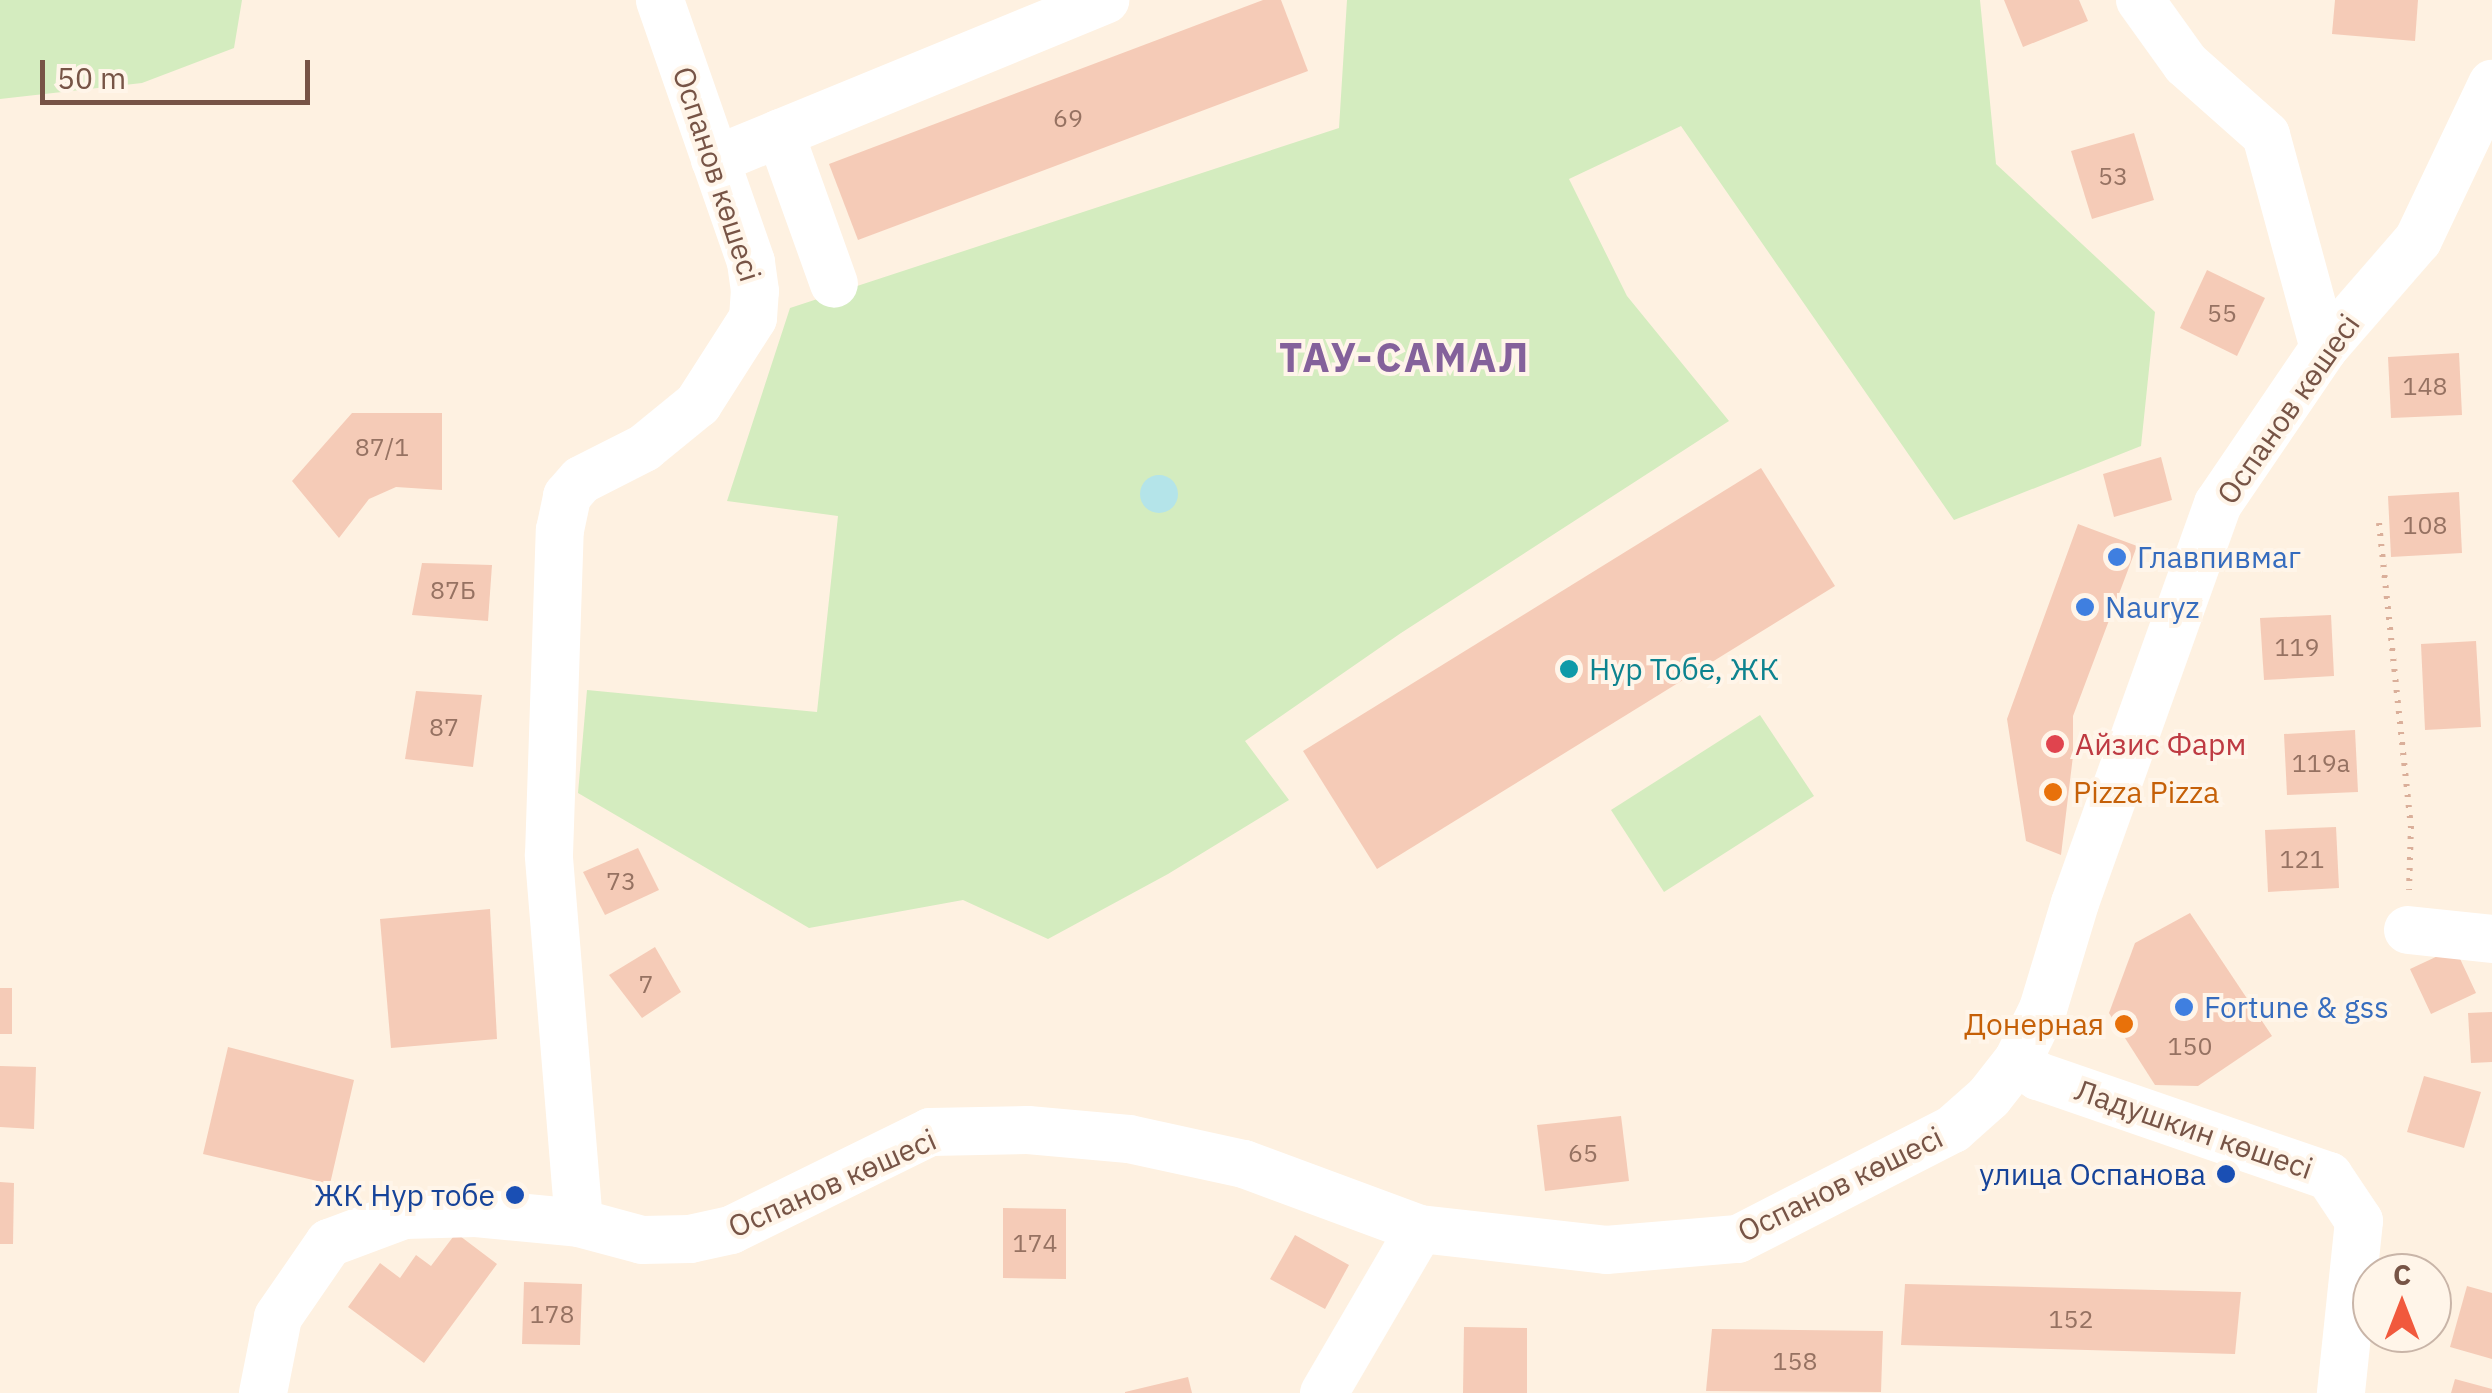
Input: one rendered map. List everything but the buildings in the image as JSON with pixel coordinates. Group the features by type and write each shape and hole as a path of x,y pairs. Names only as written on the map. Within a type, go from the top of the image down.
{"street":[{"name":"Оспанов көшесі","path":"580,1222 549,855 560,530 567,496 574,488 676,426 698,404 752,318 751,262 660,0"},
{"path":"715,160 1105,0"},
{"path":"2140,0 2186,64 2266,135 2324,348"},
{"name":"Оспанов көшесі","path":"263,1393 278,1316 328,1243 404,1215 476,1214 580,1222 642,1240 690,1240 731,1230 930,1132 1028,1130 1129,1139 1244,1164 1420,1228 1606,1250 1738,1240 1953,1128 1989,1096 2018,1060 2043,1009 2074,902 2218,504 2324,348 2418,240 2492,84"},
{"path":"780,133 834,284"},
{"path":"2408,930 2492,939"},
{"name":"Ладушкин көшесі","path":"2018,1060 2038,1076 2328,1176 2359,1221 2341,1393"},
{"path":"1324,1393 1420,1228"}],"path":[{"path":"2379,523 2411,826 2408,930"}],"green space":[{"path":"0,0 242,0 234,48 142,83 0,99"},
{"path":"1347,0 1980,0 1996,164 2155,312 2141,446 1954,520 1681,126 1569,179 1627,296 1729,421 1401,633 1245,741 1289,800 1168,874 1048,939 963,900 809,928 578,793 587,690 817,712 838,516 727,501 790,308 1339,128"},
{"path":"1760,715 1814,796 1664,892 1611,810"}],"water":[{"path":"1159,475 1172,481 1178,494 1172,507 1159,513 1146,507 1140,494 1146,481"}],"place":[{"name":"Главпивмаг","path":"2117,557"},
{"name":"Nauryz","path":"2085,607"},
{"name":"Нур Тобе, ЖК","path":"1569,669"},
{"name":"Айзис Фарм","path":"2055,744"},
{"name":"Pizza Pizza","path":"2053,792"},
{"name":"Fortune & gss","path":"2184,1007"},
{"name":"Донерная","path":"2124,1024"},
{"name":"улица Оспанова","path":"2226,1174"},
{"name":"ЖК Нур тобе","path":"515,1195"}],"district":[{"name":"ТАУ-САМАЛ","path":"1405,357"}]}
